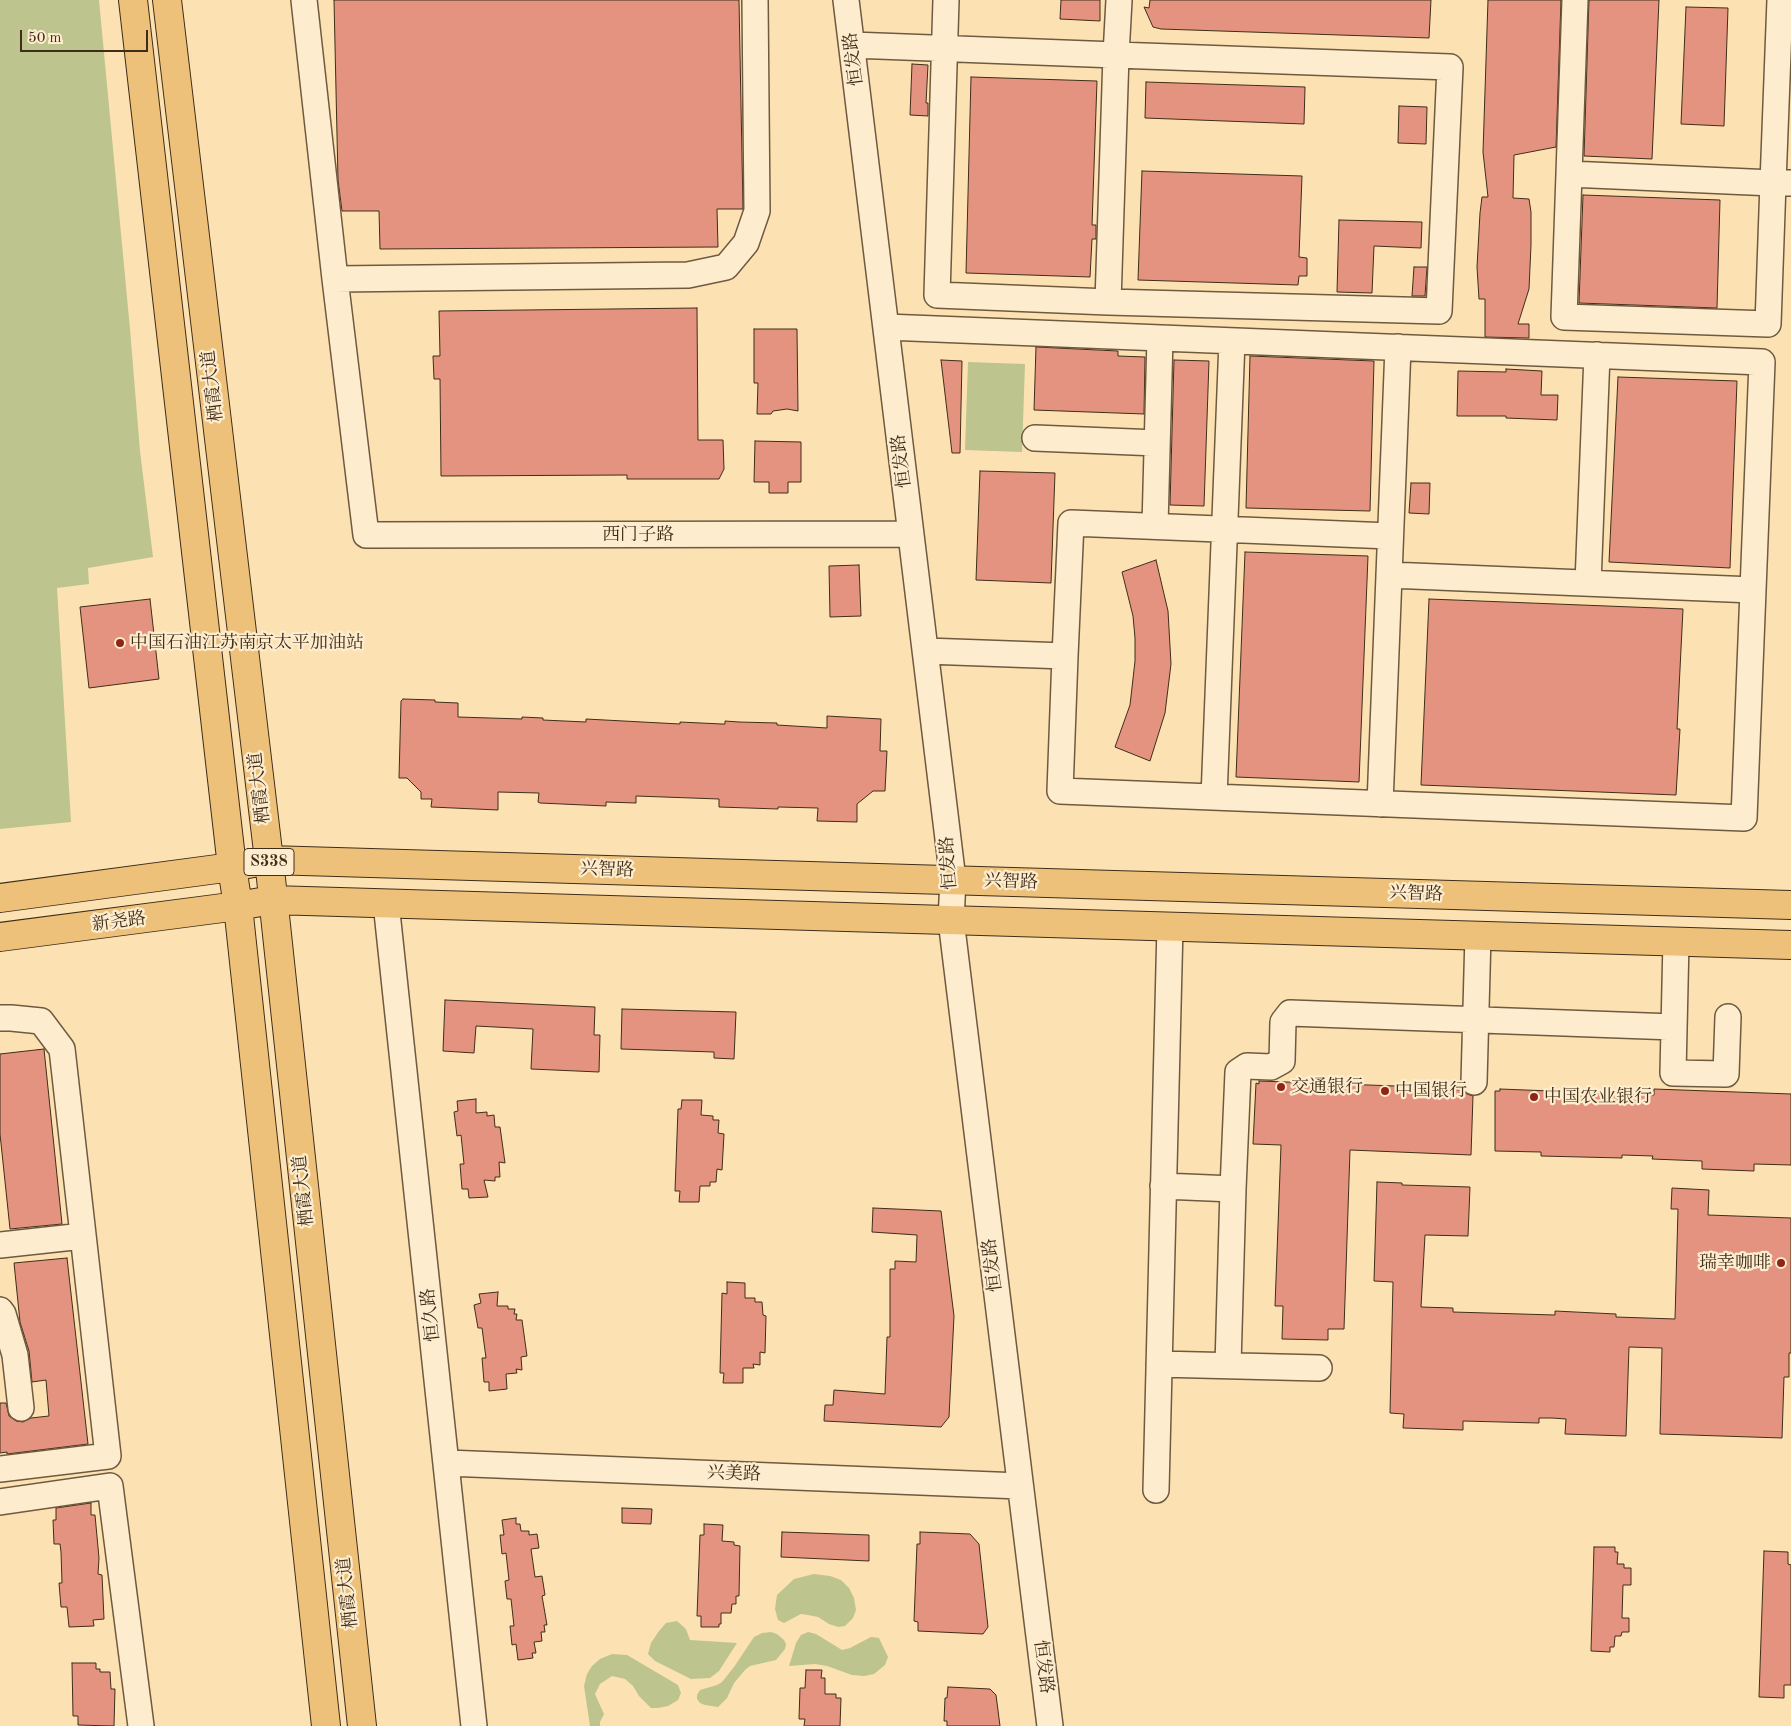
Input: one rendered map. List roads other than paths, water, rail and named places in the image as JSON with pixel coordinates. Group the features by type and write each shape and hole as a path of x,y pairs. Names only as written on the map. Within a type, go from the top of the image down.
{"main road":[{"name":"栖霞大道","path":"133,0 238,906 326,1726"},
{"name":"栖霞大道","path":"167,0 269,860 362,1726"},
{"name":"兴智路","path":"232,867 269,860 1791,905"},
{"path":"0,898 232,867"},
{"path":"238,906 272,900 1791,945"},
{"name":"新尧路","path":"0,937 238,906"}],"street":[{"path":"304,0 335,279 688,276 726,267 746,244 757,211 755,0"},
{"name":"恒发路","path":"846,0 910,534 926,651 953,880 952,920 1050,1726"},
{"path":"852,45 944,48 1450,67 1439,311 1108,302 937,295 944,48 946,0"},
{"path":"1108,302 1119,0"},
{"path":"1576,0 1564,317 1768,324 1782,183 1780,0"},
{"path":"1569,174 1782,183"},
{"name":"西门子路","path":"335,279 366,535 910,534"},
{"path":"886,327 1762,362 1744,818 1060,791 1071,523 1390,536"},
{"path":"1155,526 1160,338"},
{"path":"1214,797 1232,341"},
{"path":"1380,804 1398,348"},
{"path":"1588,583 1598,355"},
{"path":"1035,438 1157,443"},
{"path":"1389,575 1753,590"},
{"path":"926,651 1065,656"},
{"name":"恒久路","path":"386,903 474,1726"},
{"path":"1156,1490 1170,926"},
{"path":"1474,1082 1478,935"},
{"path":"1676,941 1673,1073 1726,1074 1728,1017"},
{"path":"1228,1365 1238,1072 1247,1066 1271,1067 1282,1061 1283,1022 1290,1013 1674,1027"},
{"path":"0,1018 41,1021 62,1049 108,1456 0,1469"},
{"path":"1164,1186 1233,1189"},
{"path":"0,1245 83,1236"},
{"path":"0,1310 3,1314 15,1355 21,1408"},
{"path":"1159,1364 1319,1368"},
{"name":"兴美路","path":"447,1462 1020,1486"},
{"path":"0,1502 110,1486 141,1726"}],"place":[{"name":"中国石油江苏南京太平加油站","path":"120,643"},
{"name":"交通银行","path":"1281,1087"},
{"name":"中国银行","path":"1385,1091"},
{"name":"中国农业银行","path":"1534,1097"},
{"name":"瑞幸咖啡","path":"1781,1263"}]}
